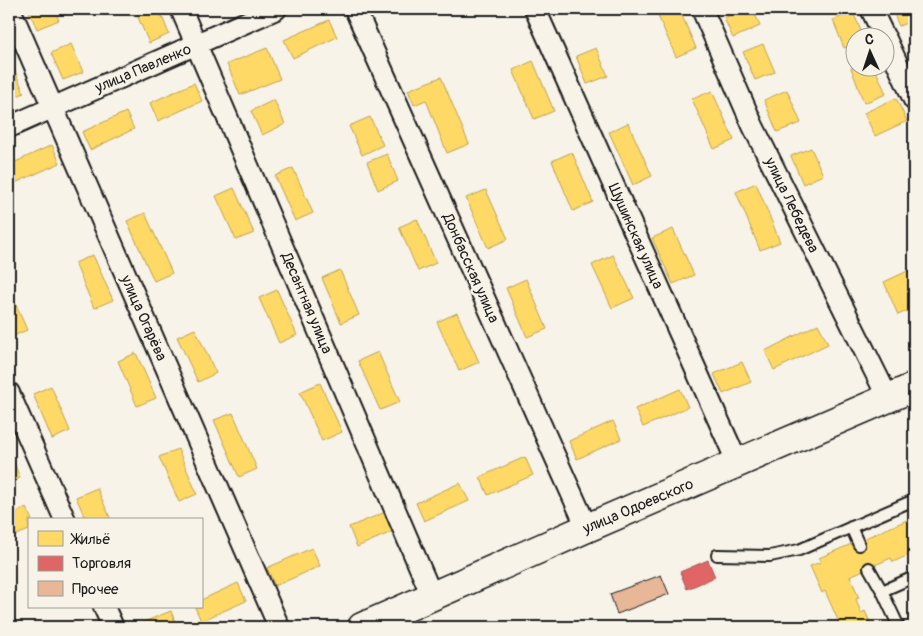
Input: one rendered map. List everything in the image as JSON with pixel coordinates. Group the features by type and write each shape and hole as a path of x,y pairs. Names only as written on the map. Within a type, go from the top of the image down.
{"street":[{"name":"улица Огарёва","path":"10,9 279,627"},
{"name":"Десантная улица","path":"181,9 432,596"},
{"name":"улица Павленко","path":"9,127 276,9"},
{"name":"Донбасская улица","path":"355,9 587,528"},
{"name":"Шушинская улица","path":"535,9 738,464"},
{"name":"улица Лебедева","path":"702,9 753,126 888,398"},
{"path":"871,9 880,28"},
{"path":"896,62 914,100"},
{"name":"улица Одоевского","path":"362,627 914,387"},
{"path":"9,393 64,518"},
{"path":"104,608 113,627"}],"lane":[{"path":"717,555 770,556 799,550 914,500"},
{"path":"851,527 859,545"},
{"path":"869,568 899,627"},
{"path":"882,591 914,577"}],"building: Жильё":[{"path":"34,9 54,9 59,20 37,29 29,11"},
{"path":"153,9 159,9 169,34 149,43 137,15"},
{"path":"655,9 679,9 696,48 676,57"},
{"path":"746,9 753,9 760,26 733,38 724,18"},
{"path":"892,9 914,9 914,20 899,26"},
{"path":"853,12 860,28 846,28 846,47 844,48 833,20"},
{"path":"329,20 337,37 293,58 284,40"},
{"path":"71,44 83,72 63,80 51,53"},
{"path":"763,44 775,72 755,80 743,52"},
{"path":"267,48 280,79 240,95 227,64"},
{"path":"596,48 608,76 587,84 576,56"},
{"path":"533,61 554,111 534,119 513,70"},
{"path":"13,66 24,93 9,100 9,67"},
{"path":"441,77 469,144 447,153 426,100 414,105 408,90"},
{"path":"855,78 879,78 886,94 864,103"},
{"path":"194,83 202,101 158,121 150,103"},
{"path":"787,90 801,123 777,132 764,100"},
{"path":"712,91 734,140 714,149 692,99"},
{"path":"896,98 907,121 875,136 864,113"},
{"path":"274,100 285,124 262,135 251,111"},
{"path":"126,112 134,129 90,150 82,132"},
{"path":"370,117 383,145 362,155 349,126"},
{"path":"628,123 652,176 633,185 609,132"},
{"path":"52,145 60,163 15,183 9,165"},
{"path":"811,148 823,175 803,184 791,156"},
{"path":"572,152 593,202 573,211 552,161"},
{"path":"387,154 398,181 378,190 367,162"},
{"path":"293,168 313,213 295,221 275,176"},
{"path":"756,183 780,242 760,250 736,192"},
{"path":"234,188 254,233 236,240 216,196"},
{"path":"486,190 508,239 488,248 466,198"},
{"path":"145,213 172,273 154,281 127,221"},
{"path":"417,219 436,263 418,271 399,227"},
{"path":"673,229 694,275 673,284 652,238"},
{"path":"93,255 113,300 94,308 75,263"},
{"path":"613,255 634,298 612,308 592,265"},
{"path":"914,268 914,308 898,315 884,282"},
{"path":"340,270 359,315 341,323 322,278"},
{"path":"526,279 547,329 527,337 506,288"},
{"path":"9,289 27,330 9,338"},
{"path":"277,290 297,335 279,343 259,298"},
{"path":"457,313 479,362 459,371 437,322"},
{"path":"818,324 828,344 774,370 765,351"},
{"path":"195,329 216,373 198,382 177,337"},
{"path":"378,352 400,402 380,410 358,361"},
{"path":"136,353 156,398 137,406 118,361"},
{"path":"742,362 751,382 723,394 714,374"},
{"path":"320,383 342,432 322,441 300,392"},
{"path":"51,386 70,431 52,439 33,394"},
{"path":"680,389 688,407 643,427 635,409"},
{"path":"233,413 257,469 239,477 214,420"},
{"path":"613,421 621,439 577,459 569,441"},
{"path":"178,449 197,494 179,502 159,457"},
{"path":"9,450 20,478 9,483"},
{"path":"525,457 533,475 488,495 480,477"},
{"path":"460,483 469,501 424,521 416,503"},
{"path":"97,488 110,518 85,518 76,497"},
{"path":"26,508 31,518 28,518 28,530 14,536 9,525 9,515"},
{"path":"388,511 396,530 357,547 349,527"},
{"path":"914,517 914,548 908,551 909,555 893,562 891,558 850,576 859,598 856,599 861,613 865,611 872,627 841,627 825,591 822,593 810,566 821,562 819,558"},
{"path":"312,548 320,566 275,586 267,568"},
{"path":"238,583 246,601 201,621 195,608 202,608 202,600"},
{"path":"171,611 177,627 131,627"}],"building: Торговля":[{"path":"708,560 715,577 687,589 680,572"}],"building: Прочее":[{"path":"661,575 669,594 617,614 610,594"}]}
